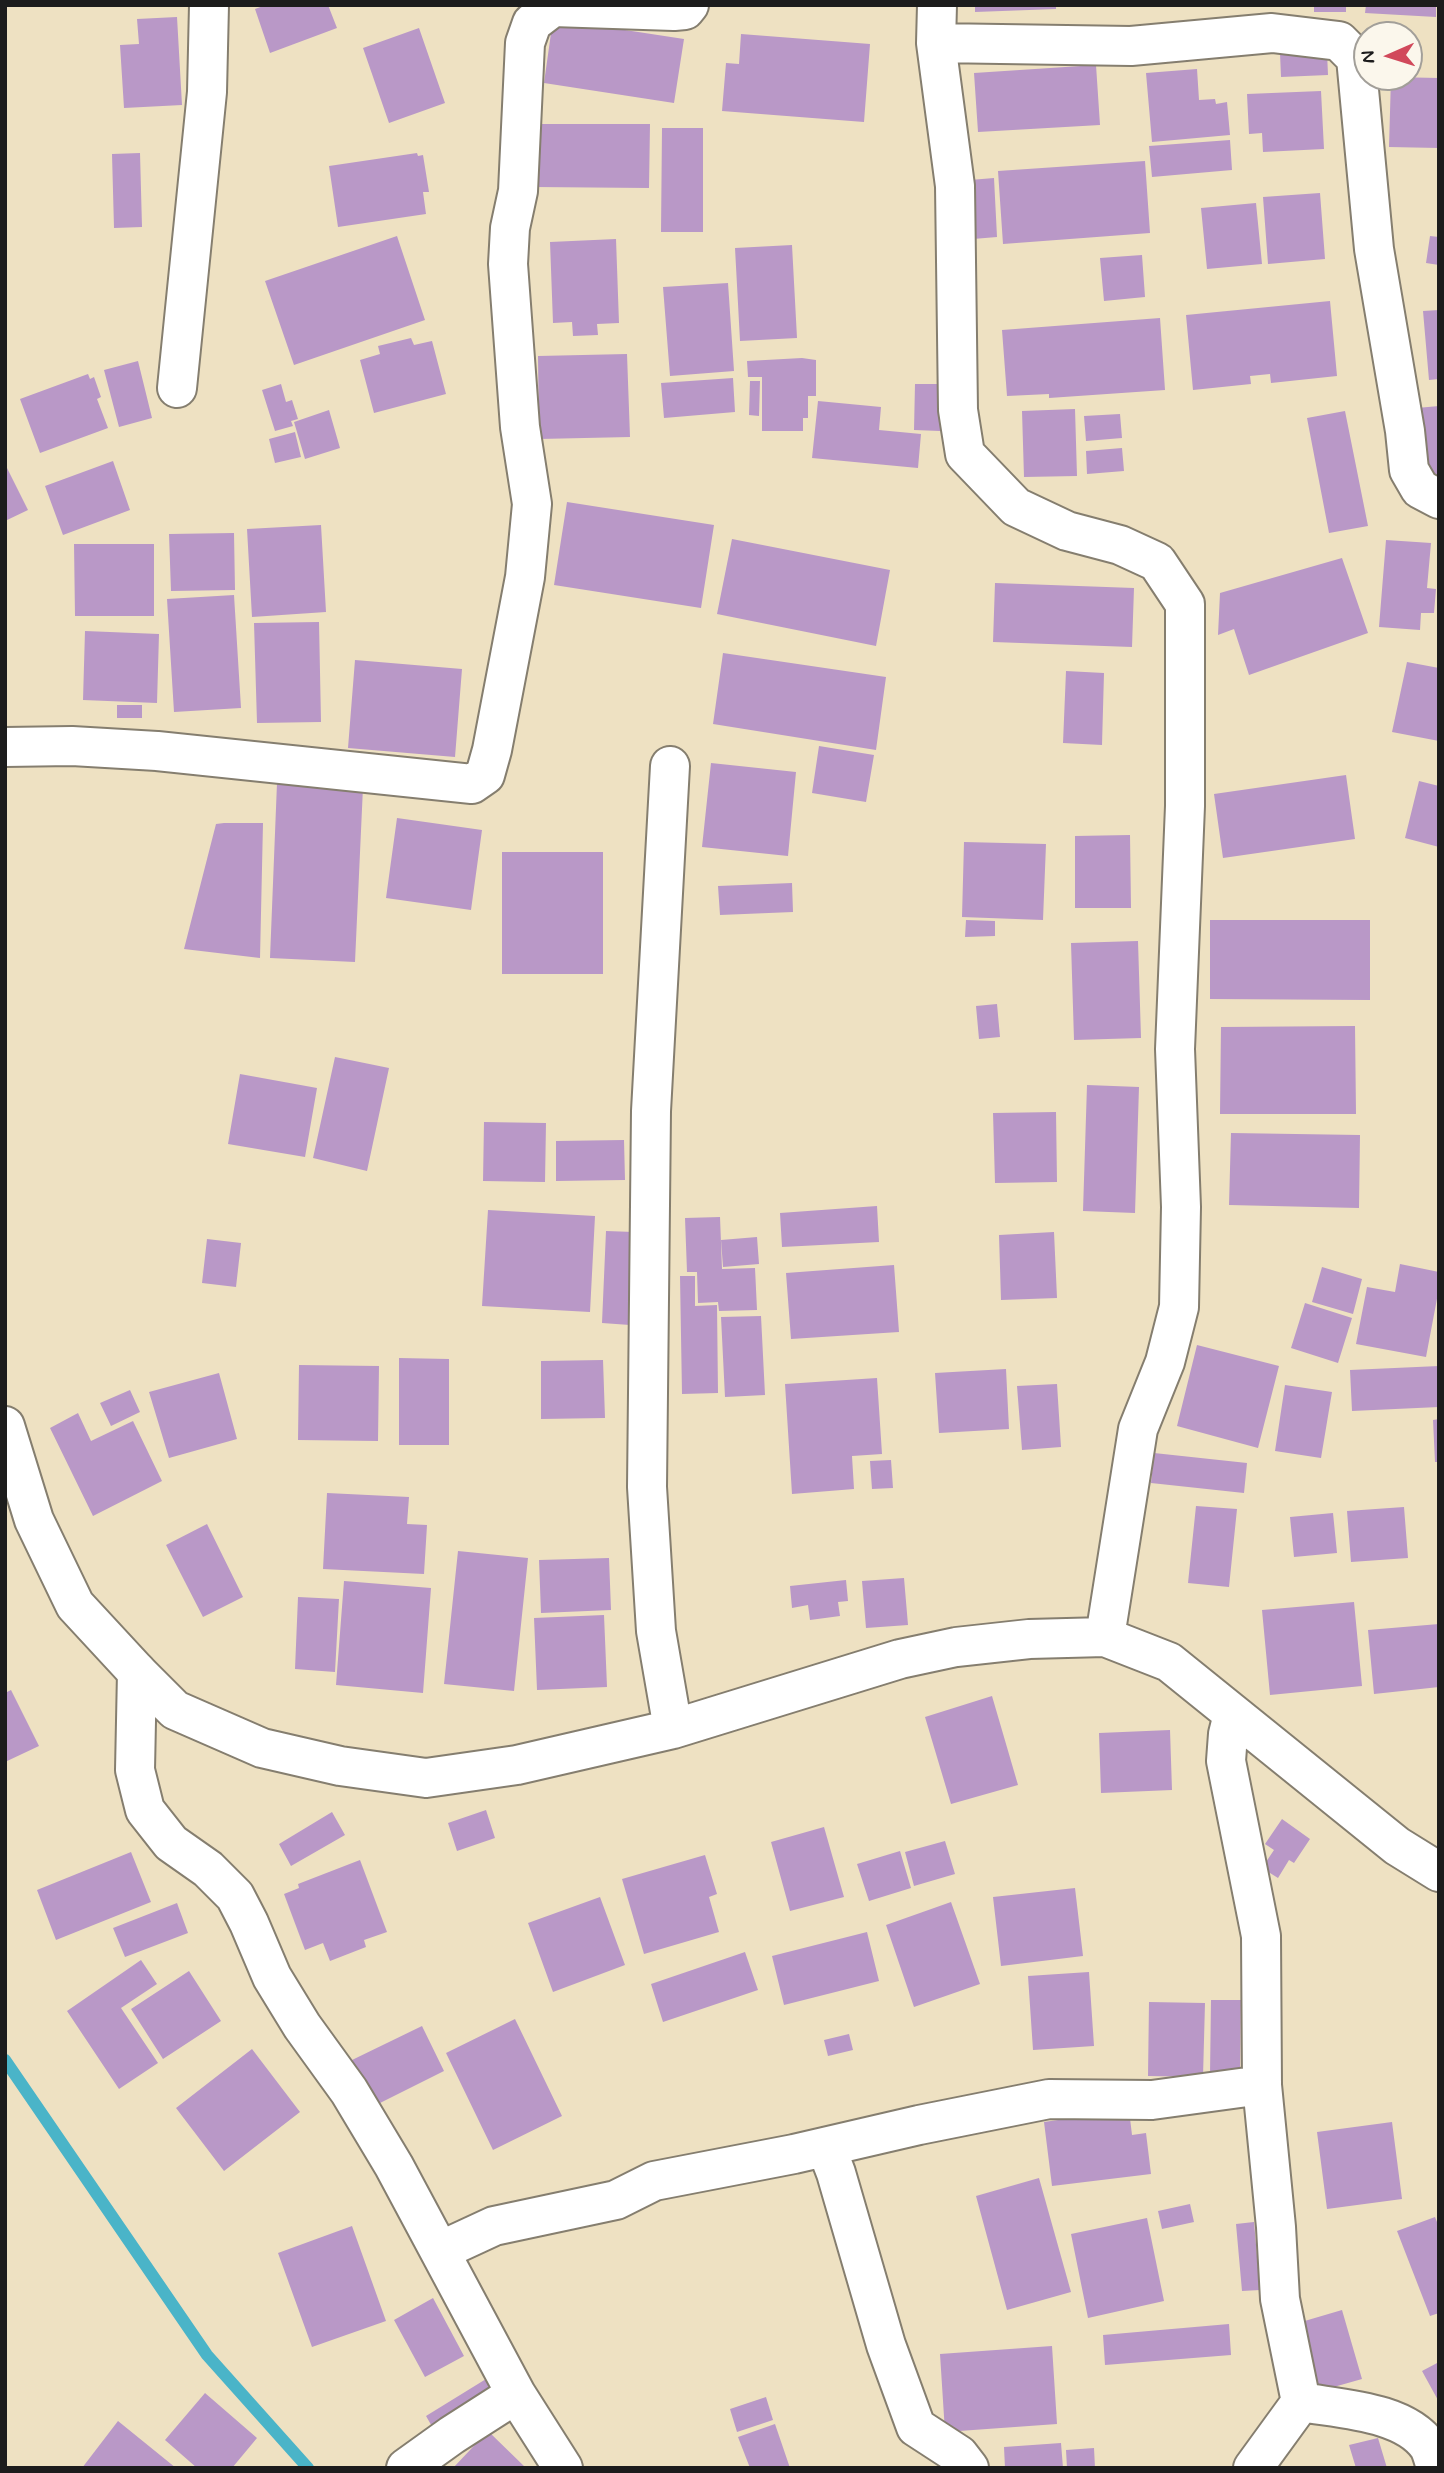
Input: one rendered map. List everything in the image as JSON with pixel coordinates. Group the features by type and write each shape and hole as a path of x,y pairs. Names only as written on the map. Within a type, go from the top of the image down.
{"street":[{"path":"177,388 206,92 209,5"},
{"path":"5,747 72,746 157,751 472,784 485,775 525,577 532,504 527,458 520,427 508,264 510,228 518,191 524,43 532,23 553,7 674,11 685,10 689,5"},
{"path":"937,5 936,43 955,186 958,410 965,454 1016,507 1067,531 1121,545 1157,562 1185,604 1185,806 1175,1049 1181,1207 1179,1307 1165,1362 1138,1429 1105,1637"},
{"path":"936,43 1131,46 1281,20 1339,41 1356,58 1374,249 1405,431 1409,470 1420,489 1439,499"},
{"path":"670,766 651,1111 647,1487 656,1631 673,1729"},
{"path":"5,1426 34,1520 75,1605 175,1710 262,1748 340,1766 426,1777 517,1765 673,1729 804,1687 956,1647 1029,1639 1105,1637 1170,1662 1397,1846 1439,1872"},
{"path":"137,1672 135,1770 145,1810 171,1843 208,1869 235,1896 272,1976 302,2026 349,2091 394,2166 516,2394 563,2468"},
{"path":"1233,1714 1228,1734 1228,1777 1261,1936 1262,2085 1276,2227 1280,2300 1301,2402 1253,2468"},
{"path":"440,2251 494,2227 616,2200 654,2181 826,2147 919,2125 1049,2099 1152,2100 1262,2085"},
{"path":"826,2147 836,2172 886,2345 916,2427 959,2455 968,2468"},
{"path":"406,2468 516,2394"},
{"path":"1301,2402 1378,2415 1406,2426 1428,2446 1436,2468"}],"building":[{"path":"266,5 328,5 337,28 270,53 255,9"},
{"path":"975,5 1056,5 1056,9 975,12"},
{"path":"1314,5 1346,5 1346,12 1314,12"},
{"path":"1366,5 1436,5 1436,17 1365,13"},
{"path":"177,17 182,105 124,108 120,45 139,44 137,19"},
{"path":"553,19 684,39 674,103 544,83"},
{"path":"419,28 445,103 389,123 363,48"},
{"path":"741,34 870,44 864,122 722,111 726,63 739,64"},
{"path":"1327,52 1328,75 1281,77 1280,53"},
{"path":"1096,65 1100,125 978,132 974,73"},
{"path":"1197,69 1199,100 1215,99 1216,104 1227,102 1230,135 1152,142 1146,73"},
{"path":"1423,78 1439,78 1439,148 1389,147 1391,91 1423,91"},
{"path":"1321,91 1324,149 1263,152 1262,133 1249,134 1247,94"},
{"path":"536,124 650,124 649,188 535,187"},
{"path":"662,128 703,128 703,232 661,232"},
{"path":"1230,140 1232,170 1152,177 1149,146"},
{"path":"140,153 142,227 114,228 112,154"},
{"path":"417,153 418,156 423,155 429,192 423,192 426,214 338,227 329,166"},
{"path":"1145,161 1150,233 1003,244 998,171"},
{"path":"994,178 997,237 973,239 970,180"},
{"path":"1320,193 1325,259 1268,264 1263,197"},
{"path":"1256,203 1262,264 1207,269 1201,208"},
{"path":"397,236 425,320 294,365 265,281"},
{"path":"1430,236 1439,237 1439,265 1426,263"},
{"path":"616,239 619,323 597,324 598,335 573,336 572,322 553,323 550,242"},
{"path":"792,245 797,338 740,341 735,248"},
{"path":"1142,255 1145,297 1104,301 1100,258"},
{"path":"728,283 734,371 670,376 663,287"},
{"path":"1330,301 1337,376 1271,383 1270,374 1250,376 1251,384 1193,390 1186,315"},
{"path":"1439,310 1439,379 1429,380 1423,311"},
{"path":"1160,318 1165,390 1049,398 1049,394 1007,396 1002,330"},
{"path":"411,338 414,345 432,341 446,394 374,413 360,360 380,354 378,346"},
{"path":"627,354 630,437 539,439 538,356"},
{"path":"802,358 816,360 816,396 808,396 808,418 803,418 803,431 762,431 762,377 748,377 747,361"},
{"path":"138,361 152,418 119,427 104,370"},
{"path":"88,374 90,379 94,377 101,397 97,399 108,428 40,453 20,399"},
{"path":"733,378 735,412 664,418 661,383"},
{"path":"750,381 760,381 759,416 749,415"},
{"path":"281,384 286,402 292,400 298,419 291,421 293,426 275,431 262,390"},
{"path":"915,384 941,384 940,431 914,430"},
{"path":"818,401 881,407 879,430 921,434 918,468 812,458"},
{"path":"1439,406 1439,478 1424,479 1417,408"},
{"path":"1075,409 1077,476 1024,477 1022,411"},
{"path":"329,410 340,448 305,459 294,422"},
{"path":"1345,411 1368,526 1329,533 1307,418"},
{"path":"1120,414 1122,438 1086,441 1084,416"},
{"path":"295,432 301,457 275,463 269,439"},
{"path":"1122,448 1124,471 1087,474 1086,451"},
{"path":"113,461 130,510 63,535 45,486"},
{"path":"5,464 28,510 5,521"},
{"path":"567,502 714,525 701,608 554,585"},
{"path":"321,525 326,612 252,617 247,529"},
{"path":"234,533 235,590 171,591 169,534"},
{"path":"732,539 890,570 876,646 717,614"},
{"path":"1386,540 1431,543 1427,588 1436,589 1434,613 1421,613 1420,630 1379,627"},
{"path":"74,544 154,544 154,616 75,616"},
{"path":"1342,558 1368,633 1249,675 1234,629 1218,635 1220,593"},
{"path":"995,583 1134,588 1132,647 993,642"},
{"path":"234,595 241,708 174,712 167,599"},
{"path":"319,622 321,722 257,723 254,623"},
{"path":"85,631 159,634 157,703 83,700"},
{"path":"723,653 886,677 876,750 713,724"},
{"path":"355,660 462,669 455,757 348,748"},
{"path":"1407,662 1439,668 1439,741 1392,732"},
{"path":"1066,671 1104,673 1102,745 1063,743"},
{"path":"117,705 142,705 142,718 117,718"},
{"path":"819,746 874,755 866,802 812,793"},
{"path":"711,763 796,772 788,856 702,847"},
{"path":"1346,775 1355,839 1223,858 1214,794"},
{"path":"1419,781 1439,786 1439,847 1405,838"},
{"path":"277,783 363,787 355,962 270,958"},
{"path":"397,818 482,830 471,910 386,898"},
{"path":"263,823 260,958 184,949 216,824"},
{"path":"1130,835 1131,908 1075,908 1075,836"},
{"path":"964,842 1046,844 1043,920 962,917"},
{"path":"502,852 603,852 603,974 502,974"},
{"path":"792,883 793,912 720,915 718,886"},
{"path":"966,920 995,921 995,936 965,937"},
{"path":"1210,920 1370,920 1370,1000 1210,999"},
{"path":"1138,941 1141,1038 1074,1040 1071,943"},
{"path":"997,1004 1000,1037 979,1039 976,1006"},
{"path":"1355,1026 1356,1114 1220,1114 1221,1027"},
{"path":"335,1057 389,1068 367,1171 313,1158"},
{"path":"240,1074 317,1088 305,1157 228,1144"},
{"path":"1087,1085 1139,1087 1135,1213 1083,1211"},
{"path":"1056,1112 1057,1182 995,1183 993,1113"},
{"path":"484,1122 546,1123 545,1182 483,1181"},
{"path":"1231,1133 1360,1135 1359,1208 1229,1205"},
{"path":"624,1140 625,1180 556,1181 556,1141"},
{"path":"877,1206 879,1242 782,1247 780,1213"},
{"path":"488,1210 595,1216 590,1312 482,1306"},
{"path":"720,1217 722,1269 755,1268 757,1310 719,1311 718,1302 698,1303 697,1272 687,1272 685,1218"},
{"path":"606,1231 634,1232 630,1325 602,1323"},
{"path":"1054,1232 1057,1298 1001,1300 999,1235"},
{"path":"757,1237 759,1264 723,1267 721,1240"},
{"path":"207,1239 241,1243 236,1287 202,1283"},
{"path":"1400,1264 1439,1272 1439,1288 1426,1357 1356,1344 1367,1287 1395,1292"},
{"path":"894,1265 899,1332 791,1339 786,1273"},
{"path":"1322,1267 1362,1279 1353,1314 1312,1302"},
{"path":"680,1276 695,1276 695,1306 717,1305 718,1393 682,1394"},
{"path":"1305,1303 1352,1318 1338,1363 1291,1348"},
{"path":"761,1316 765,1395 725,1397 721,1317"},
{"path":"1197,1345 1279,1366 1258,1448 1177,1426"},
{"path":"399,1358 449,1359 449,1445 399,1445"},
{"path":"603,1360 605,1418 541,1419 541,1361"},
{"path":"299,1365 379,1366 378,1441 298,1440"},
{"path":"1439,1366 1439,1407 1352,1411 1350,1370"},
{"path":"1006,1369 1009,1429 939,1433 935,1373"},
{"path":"219,1373 237,1439 169,1458 149,1392"},
{"path":"877,1378 882,1454 852,1456 854,1489 792,1494 785,1384"},
{"path":"1057,1384 1061,1447 1022,1450 1017,1386"},
{"path":"1285,1385 1332,1392 1321,1458 1275,1451"},
{"path":"130,1390 140,1412 111,1426 100,1403"},
{"path":"78,1413 91,1441 133,1421 162,1481 93,1516 50,1428"},
{"path":"1439,1419 1439,1462 1435,1462 1433,1420"},
{"path":"1154,1453 1247,1463 1244,1493 1151,1483"},
{"path":"891,1460 893,1488 872,1489 870,1461"},
{"path":"327,1493 409,1497 407,1524 427,1525 424,1574 323,1569"},
{"path":"1196,1506 1237,1509 1229,1587 1188,1583"},
{"path":"1404,1507 1408,1558 1351,1562 1347,1511"},
{"path":"1333,1513 1337,1553 1294,1557 1290,1517"},
{"path":"207,1524 243,1597 203,1617 166,1545"},
{"path":"458,1551 528,1558 514,1691 444,1684"},
{"path":"609,1558 611,1610 541,1613 539,1560"},
{"path":"904,1578 908,1625 866,1628 862,1581"},
{"path":"846,1580 848,1601 838,1602 840,1616 810,1620 808,1605 792,1608 790,1586"},
{"path":"344,1581 431,1588 423,1693 336,1685"},
{"path":"298,1597 339,1599 335,1672 295,1669"},
{"path":"1354,1602 1362,1686 1270,1695 1262,1610"},
{"path":"604,1615 607,1687 537,1690 534,1618"},
{"path":"1439,1624 1439,1687 1374,1694 1368,1630"},
{"path":"11,1690 39,1746 5,1762 5,1693"},
{"path":"992,1696 1018,1785 951,1804 925,1717"},
{"path":"1170,1730 1172,1790 1101,1793 1099,1733"},
{"path":"486,1810 495,1838 457,1851 448,1823"},
{"path":"332,1812 345,1835 291,1866 279,1844"},
{"path":"1282,1819 1310,1839 1294,1863 1289,1860 1278,1878 1262,1868 1274,1850 1265,1844"},
{"path":"824,1827 844,1897 790,1911 771,1842"},
{"path":"945,1841 955,1874 914,1886 905,1852"},
{"path":"900,1851 911,1888 869,1901 857,1864"},
{"path":"131,1852 151,1902 56,1940 37,1890"},
{"path":"705,1855 717,1894 709,1897 719,1932 644,1954 622,1879"},
{"path":"360,1860 387,1932 364,1940 366,1947 330,1961 323,1943 305,1950 284,1894 299,1888 298,1884"},
{"path":"1075,1888 1083,1956 1001,1966 993,1897"},
{"path":"600,1897 625,1965 553,1992 528,1923"},
{"path":"951,1902 980,1984 914,2007 886,1925"},
{"path":"177,1903 188,1933 125,1957 113,1928"},
{"path":"867,1932 879,1981 784,2005 772,1956"},
{"path":"745,1952 758,1990 663,2022 651,1984"},
{"path":"141,1960 157,1984 121,2008 158,2063 119,2089 67,2011"},
{"path":"189,1971 221,2021 163,2059 131,2009"},
{"path":"1089,1972 1094,2046 1033,2050 1028,1976"},
{"path":"1211,2000 1241,2000 1240,2076 1210,2075"},
{"path":"1149,2002 1205,2003 1203,2077 1148,2076"},
{"path":"515,2019 562,2116 493,2150 446,2053"},
{"path":"422,2026 444,2071 374,2106 352,2060"},
{"path":"849,2034 853,2050 828,2056 824,2040"},
{"path":"252,2049 300,2112 224,2171 176,2108"},
{"path":"1129,2110 1132,2135 1146,2133 1151,2174 1052,2186 1044,2122"},
{"path":"1392,2122 1402,2199 1327,2209 1317,2132"},
{"path":"1039,2178 1071,2292 1007,2310 976,2196"},
{"path":"1190,2204 1194,2222 1162,2229 1158,2211"},
{"path":"1435,2217 1439,2227 1439,2313 1430,2316 1397,2231"},
{"path":"1147,2218 1164,2301 1088,2318 1071,2234"},
{"path":"1254,2222 1260,2290 1242,2291 1236,2224"},
{"path":"352,2226 386,2321 312,2347 278,2253"},
{"path":"433,2298 464,2356 425,2377 394,2320"},
{"path":"1342,2310 1362,2379 1309,2394 1291,2325"},
{"path":"1229,2324 1231,2355 1105,2365 1103,2335"},
{"path":"1052,2346 1057,2424 945,2432 940,2354"},
{"path":"1439,2362 1439,2402 1422,2371"},
{"path":"499,2371 511,2392 438,2437 426,2416"},
{"path":"205,2393 257,2438 232,2468 197,2468 165,2440"},
{"path":"766,2397 773,2420 737,2432 730,2409"},
{"path":"118,2421 176,2468 82,2468"},
{"path":"775,2424 790,2468 750,2468 738,2437"},
{"path":"488,2431 526,2468 453,2468"},
{"path":"1378,2438 1387,2468 1356,2468 1349,2445"},
{"path":"1061,2443 1063,2468 1005,2468 1004,2447"},
{"path":"1094,2448 1095,2468 1067,2468 1066,2450"}],"waterway":[{"path":"5,2060 207,2355 308,2468"}]}
